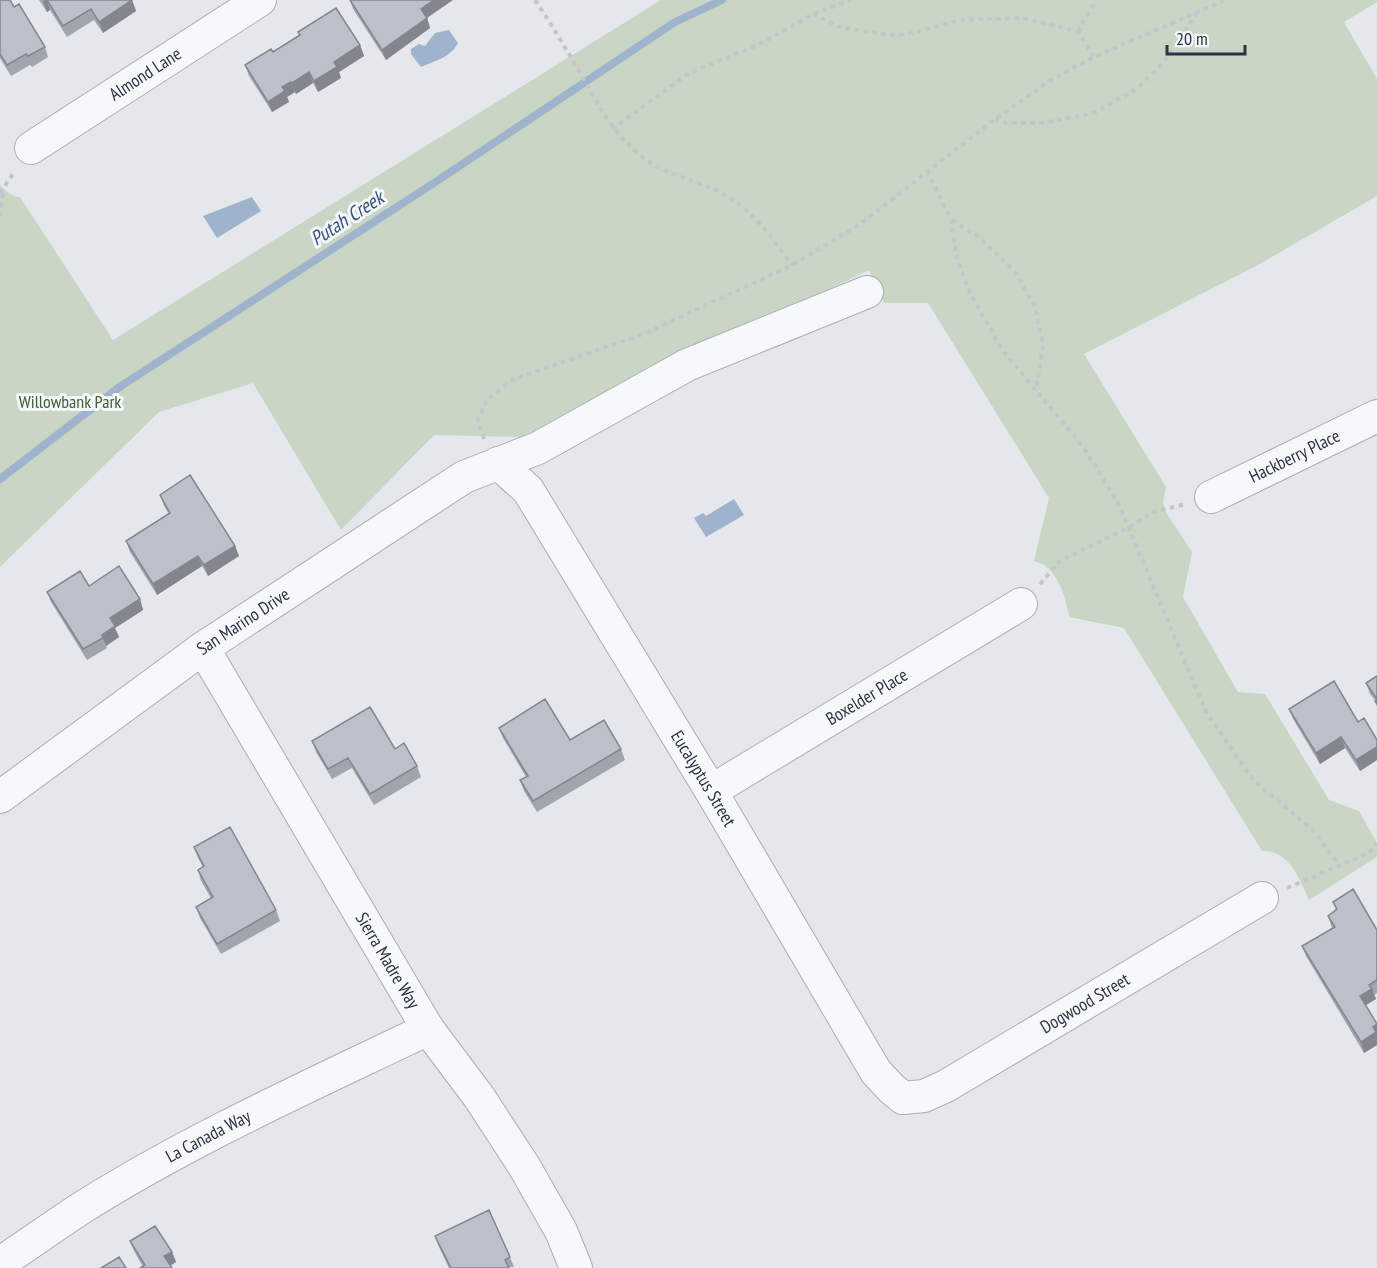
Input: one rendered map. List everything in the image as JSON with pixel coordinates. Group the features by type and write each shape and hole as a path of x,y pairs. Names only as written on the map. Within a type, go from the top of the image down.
{"street":[{"name":"Almond Lane","path":"31,148 260,0"},
{"name":"San Marino Drive","path":"0,797 203,648 464,477 538,448 687,365 867,292"},
{"name":"Hackberry Place","path":"1211,497 1377,416"},
{"name":"Eucalyptus Street","path":"498,463 528,490 711,791 876,1072 903,1098"},
{"name":"Boxelder Place","path":"711,791 1021,604"},
{"name":"Sierra Madre Way","path":"203,648 428,1029 479,1097 524,1166 561,1231 576,1268"},
{"name":"Dogwood Street","path":"903,1098 924,1096 946,1086 1262,898"},
{"name":"La Canada Way","path":"0,1263 85,1207 186,1149 271,1104 428,1029"}],"path":[{"path":"535,0 558,34 612,129 643,157 663,171 715,190 738,203 765,228 792,265"},
{"path":"612,129 689,74 758,45 813,14 851,0"},
{"path":"1078,32 1096,0"},
{"path":"498,463 482,435 478,419 488,399 512,380 646,333 792,265 859,225 995,119 1051,80 1094,57 1225,0"},
{"path":"995,119 1007,123 1042,123 1094,113 1136,89 1165,61 1197,13"},
{"path":"813,14 839,27 889,35 908,34 960,20 1024,18 1078,32 1094,57"},
{"path":"927,171 951,220 957,260 971,295 1003,351 1084,448 1119,505 1207,714 1254,781 1313,830 1340,866"},
{"path":"0,216 3,190"},
{"path":"951,220 980,238 1015,272 1035,307 1044,345 1036,392"},
{"path":"1021,604 1060,561 1128,528 1153,512 1211,497"},
{"path":"1262,898 1369,853 1377,844"}],"green space":[{"name":"Willowbank Park","path":"661,0 1377,0 1344,22 1377,79 1377,196 1258,265 1084,354 1166,487 1163,503 1165,511 1192,552 1183,597 1238,692 1265,694 1329,800 1359,811 1377,843 1377,857 1309,900 1297,875 1286,860 1271,852 1262,851 1124,628 1069,617 1065,597 1056,578 1046,566 1034,561 1049,498 928,303 884,303 869,270 521,437 434,435 341,530 253,383 159,412 0,567 0,185 12,195 20,197 113,340"}],"water":[{"path":"449,30 458,43 455,48 442,58 421,67 411,54 411,49 419,44 425,46 435,33"},
{"path":"252,197 261,211 217,238 203,216"},
{"path":"734,499 744,515 706,537 694,518 703,513 706,516"}],"building":[{"path":"0,0 10,0 14,7 19,4 45,47 28,56 26,54 7,65 0,54"},
{"path":"47,0 132,0 99,22 91,9 63,26"},
{"path":"350,0 434,0 421,9 427,18 382,50"},
{"path":"336,8 360,45 334,62 337,67 314,81 309,72 282,87 285,91 268,102 245,65 271,49 273,52 300,35 298,32"},
{"path":"190,475 235,546 204,565 198,556 153,584 126,541 170,513 160,495"},
{"path":"119,566 140,599 110,618 115,626 102,635 103,638 83,649 47,592 80,571 89,586"},
{"path":"1377,676 1377,699 1366,683"},
{"path":"1334,681 1358,722 1364,718 1377,740 1377,747 1356,760 1341,737 1316,753 1289,709"},
{"path":"545,699 570,740 604,720 621,749 533,801 520,780 528,776 499,728"},
{"path":"370,707 395,749 404,743 417,766 370,794 348,758 328,769 312,741"},
{"path":"230,827 276,910 217,944 196,907 213,897 198,870 204,866 194,847"},
{"path":"1353,889 1377,930 1377,980 1369,985 1372,989 1360,996 1377,1024 1373,1027 1376,1032 1361,1042 1302,946 1335,927 1328,916 1337,909 1333,902"},
{"path":"489,1210 510,1257 505,1260 509,1268 451,1268 435,1236"},
{"path":"155,1226 172,1252 164,1256 172,1268 140,1268 145,1265 130,1241"},
{"path":"119,1257 126,1268 101,1268"}],"waterway":[{"name":"Putah Creek","path":"0,479 121,386 437,181 675,22 722,0"}]}
